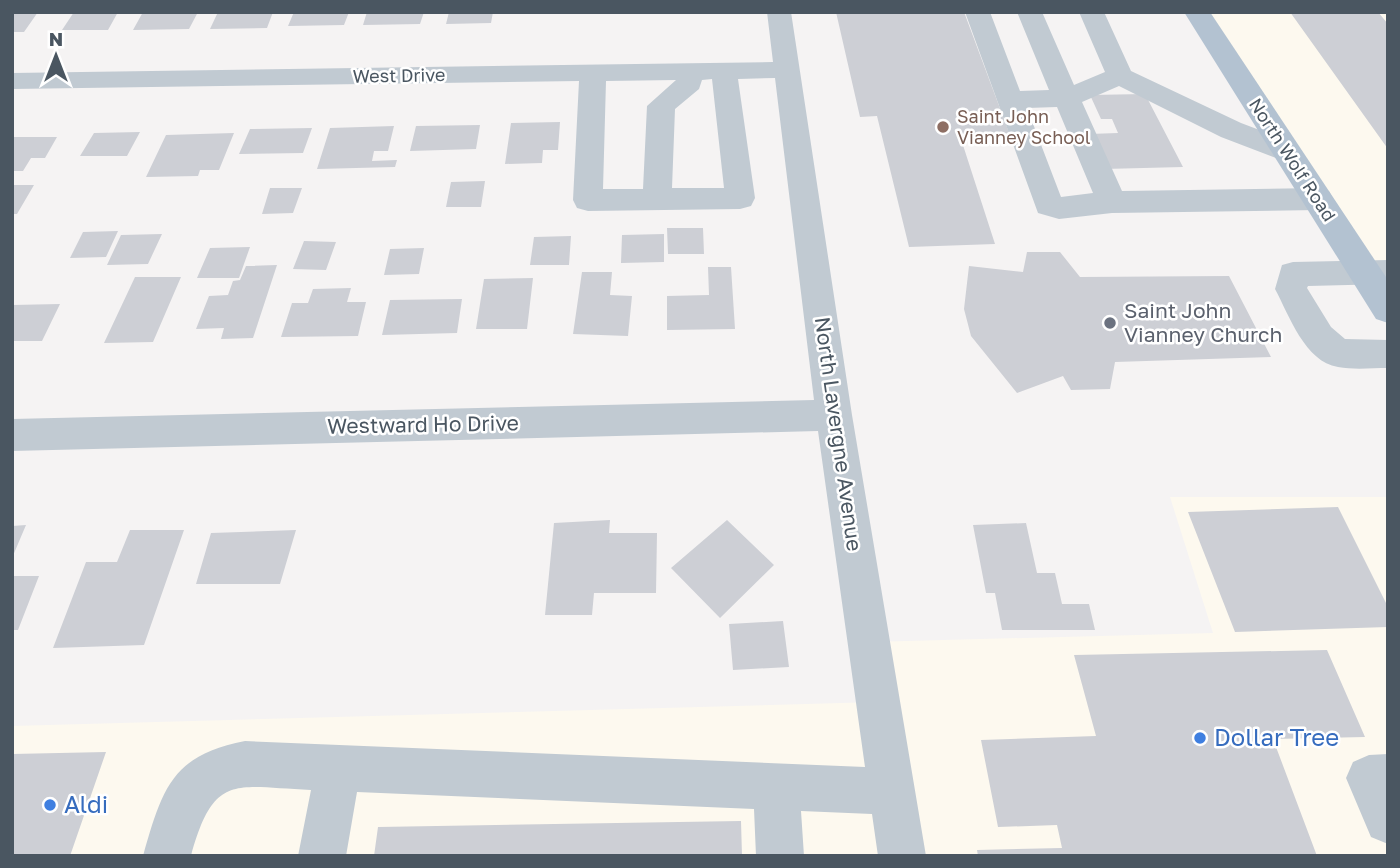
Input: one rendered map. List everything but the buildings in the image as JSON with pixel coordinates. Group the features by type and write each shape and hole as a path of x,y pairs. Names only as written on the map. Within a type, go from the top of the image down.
{"main road":[{"name":"North Wolf Road","path":"1197,12 1318,199 1376,272 1388,309"}],"street":[{"name":"North Lavergne Avenue","path":"779,12 834,415 902,856"},
{"path":"977,12 1049,205 1059,208 1112,202 1318,199"},
{"path":"1030,12 1112,202"},
{"path":"1091,12 1120,76 1231,130 1286,151"},
{"name":"West Drive","path":"12,81 786,70"},
{"path":"657,199 661,106 689,83 689,71"},
{"path":"1010,100 1066,99 1120,76"},
{"path":"1376,272 1293,274 1291,289 1319,337 1338,353 1388,354"},
{"name":"Westward Ho Drive","path":"12,435 834,415"},
{"path":"167,856 179,813 191,791 214,771 245,764 892,791"},
{"path":"322,856 338,768"},
{"path":"1388,777 1369,778 1388,820"},
{"path":"776,786 780,856"}],"lane":[{"path":"593,73 587,200 740,198 724,71"}],"shaded area":[{"path":"1197,12 1388,12 1388,308"},
{"path":"1170,497 1388,497 1388,856 12,856 12,726 877,702 869,642 1213,633"}],"place":[{"name":"Saint John Vianney School","path":"943,127"},
{"name":"Saint John Vianney Church","path":"1110,323"},
{"name":"Dollar Tree","path":"1200,738"},
{"name":"Aldi","path":"50,805"}]}
